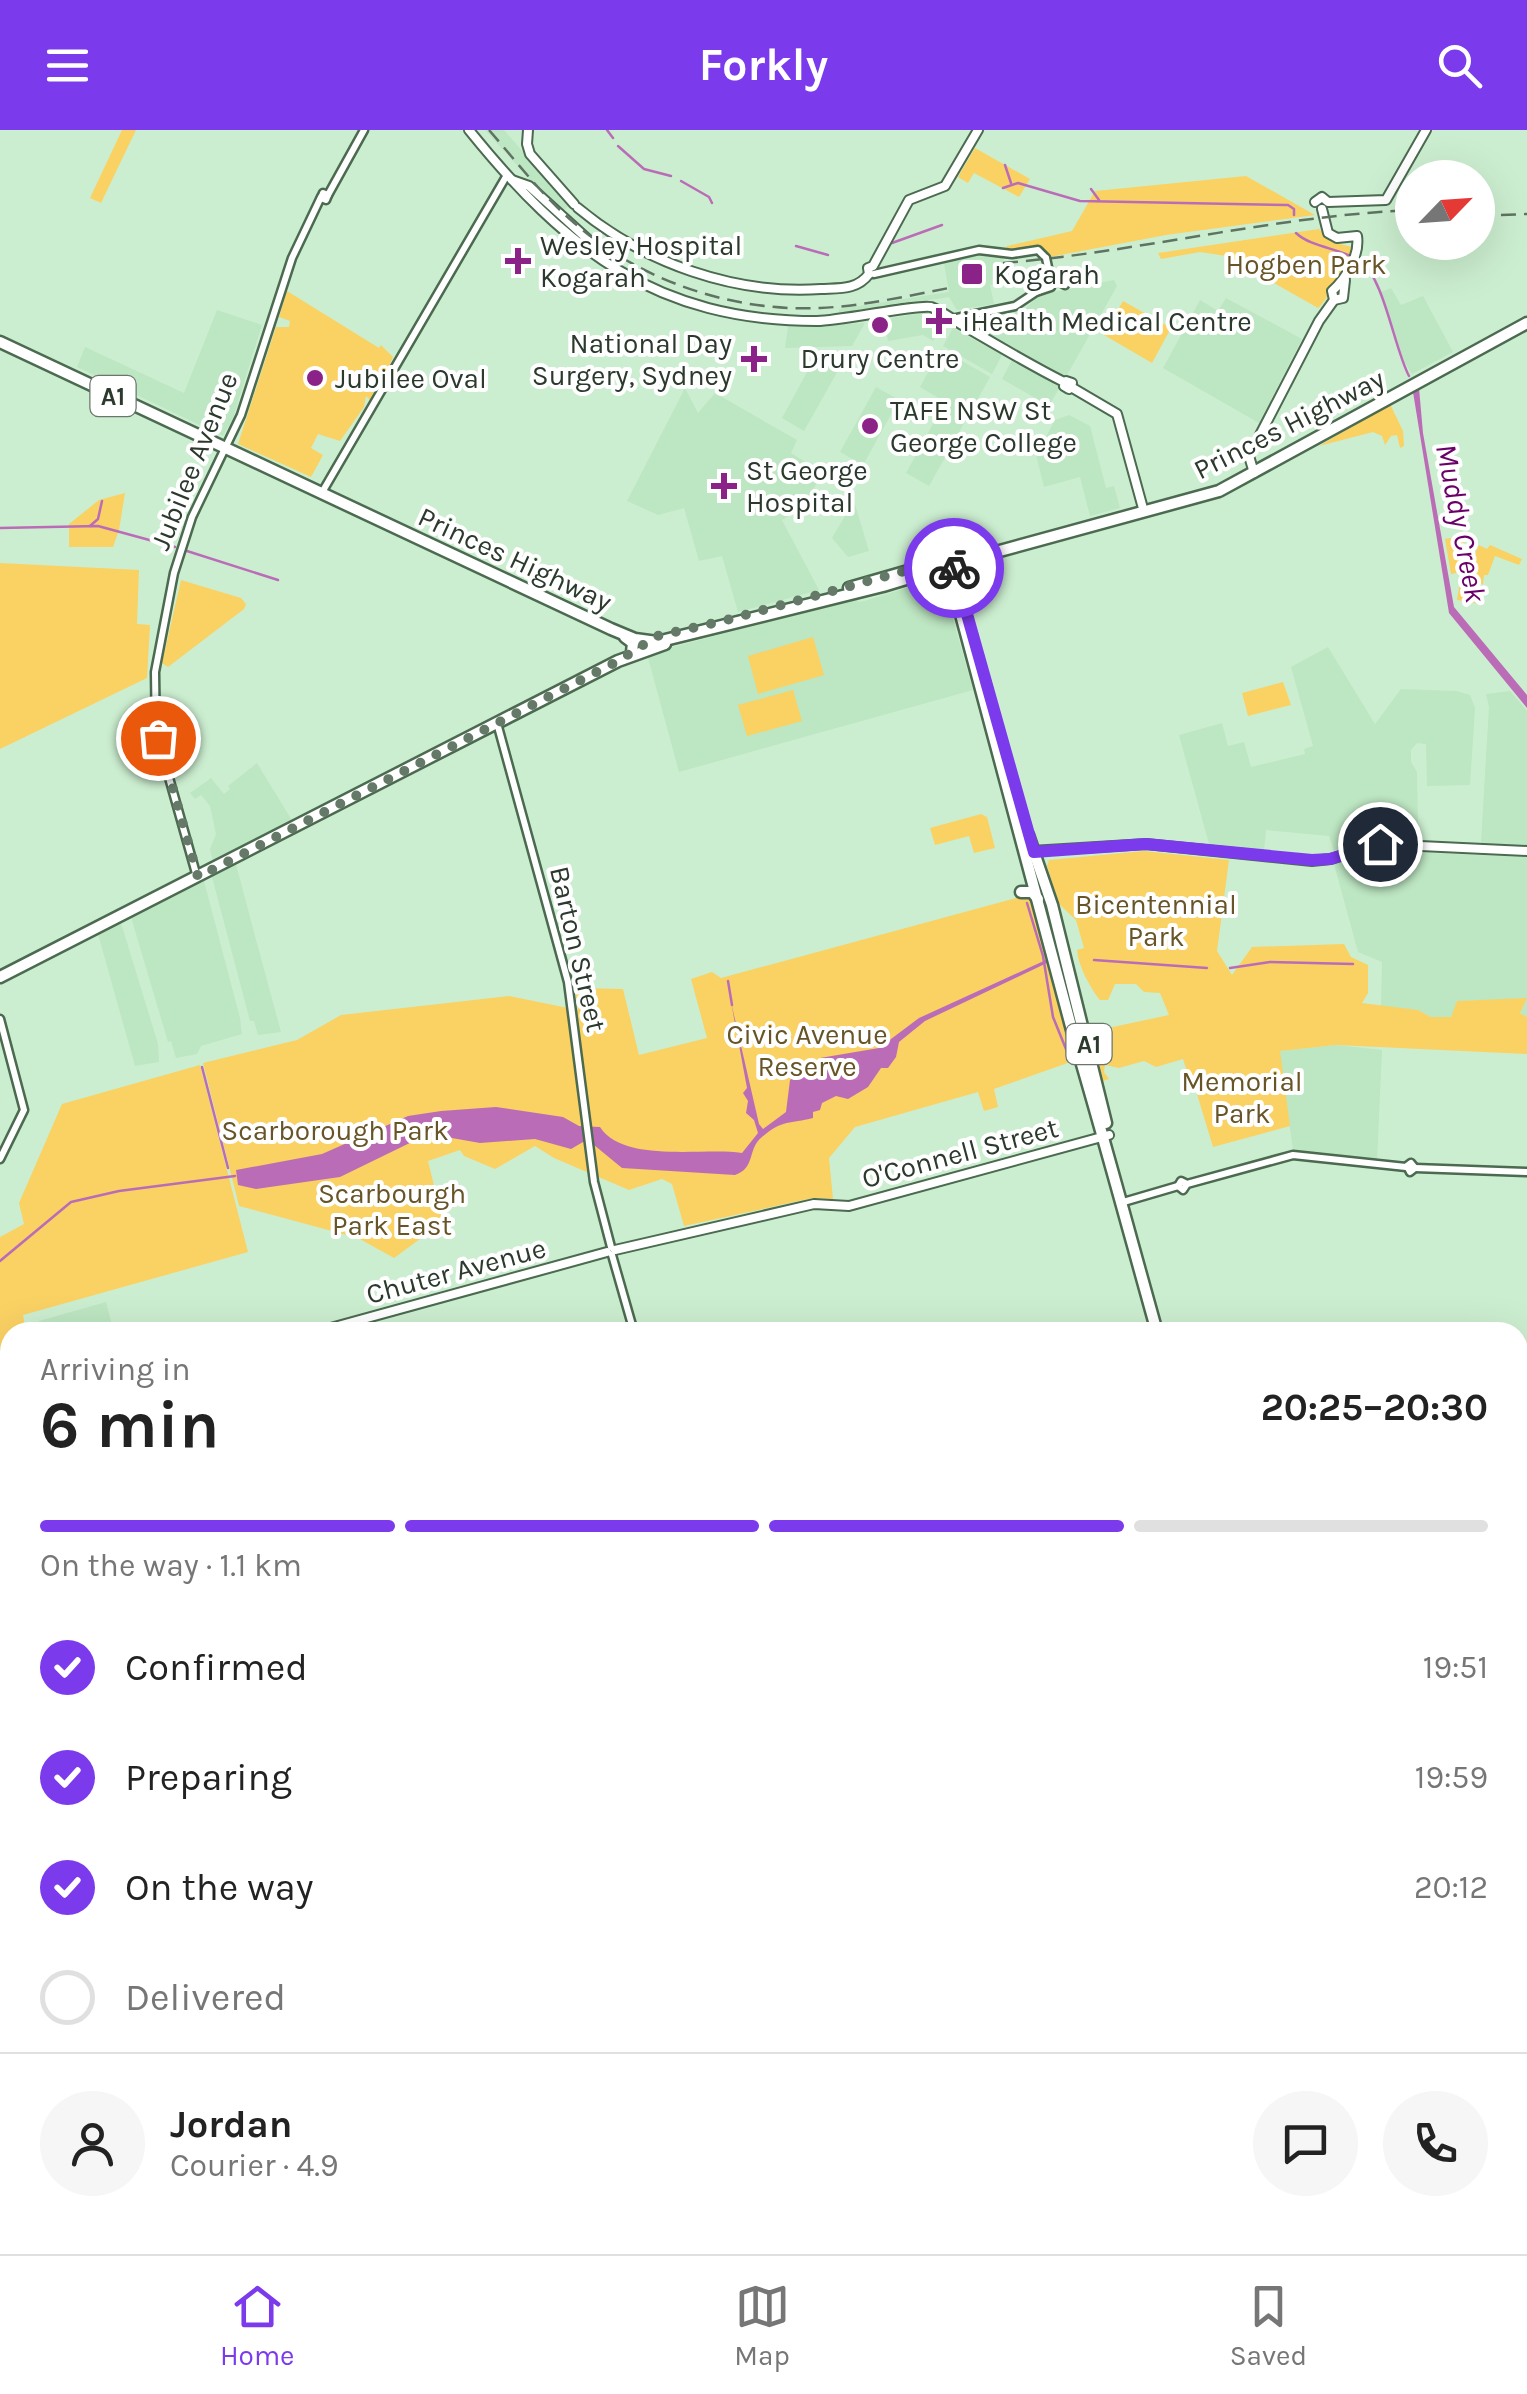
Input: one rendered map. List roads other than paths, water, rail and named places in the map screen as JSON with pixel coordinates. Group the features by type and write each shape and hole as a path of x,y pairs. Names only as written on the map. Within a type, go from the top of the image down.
{"main road":[{"path":"469,130 562,230 592,248"},
{"path":"528,130 526,144 530,154 575,207 604,229 651,254 726,281 816,290 856,286 873,270 909,200 942,188 978,130"},
{"path":"1355,255 1354,244 1330,235 1324,227 1325,206 1386,200 1426,130"},
{"path":"510,178 529,186 606,263 677,298 717,312 782,321 843,320 930,307 1117,414 1144,509"},
{"path":"1252,470 1249,456 1318,320 1334,300 1343,298 1340,289 1355,255 1357,236 1342,238"},
{"name":"Princes Highway","path":"0,339 610,629 652,639 694,635 927,574 950,563 1215,486 1252,470 1527,320"},
{"name":"Princes Highway","path":"227,446 652,639 1144,509"},
{"path":"927,574 940,575 957,589 980,556"},
{"name":"A1","path":"950,563 1038,900 1106,1136"},
{"name":"A1","path":"957,589 1072,980 1121,1202 1153,1322"},
{"path":"610,629 631,641 632,652"},
{"path":"618,661 694,635"},
{"path":"0,976 618,661 652,639"},
{"name":"A1","path":"985,680 993,713"},
{"path":"1024,844 1034,852 1146,844 1312,860 1330,859 1378,844 1527,851"},
{"path":"1021,892 1032,892 1038,900"},
{"name":"O'Connell Street","path":"822,1205 855,1205 1106,1136"},
{"name":"Chuter Avenue","path":"353,1322 680,1232 822,1205"}],"street":[{"name":"Jubilee Avenue","path":"198,877 157,745 156,665 174,574 192,518 241,415 292,258 364,130"},
{"path":"324,489 510,178"},
{"path":"873,270 979,250 1012,254 1038,250 1046,258 1051,287 1016,306 952,319"},
{"path":"1050,274 1066,284"},
{"path":"156,665 164,670"},
{"name":"Barton Street","path":"496,723 568,982 596,1189 631,1322"},
{"path":"0,1019 24,1110 0,1158"},
{"path":"1121,1202 1293,1155 1411,1167 1527,1172"}],"waterway":[{"path":"607,130 613,138"},
{"path":"618,146 644,169 671,176"},
{"path":"1005,165 1011,183"},
{"path":"681,181 709,197 712,203"},
{"name":"Muddy Creek","path":"1003,188 1018,183 1080,201 1288,205 1294,209 1294,215"},
{"path":"1091,189 1099,200"},
{"path":"892,243 942,225"},
{"name":"Muddy Creek","path":"1296,233 1352,257 1368,269 1382,297 1409,376"},
{"path":"796,246 828,255"},
{"path":"90,526 98,519 102,501"},
{"path":"0,528 98,526 175,547"},
{"path":"187,551 278,580"},
{"path":"1027,903 1043,956 1053,1017 1068,1054"},
{"path":"1094,960 1207,968"},
{"path":"1230,968 1270,962 1353,964"},
{"path":"728,981 732,1005"},
{"path":"202,1067 228,1168"},
{"path":"0,1261 71,1202 119,1191 235,1176"}],"railway":[{"path":"489,130 550,200 598,242 656,276 687,288 720,298 786,308 869,303 949,288"},
{"path":"1003,263 1309,219 1395,211"},
{"path":"1495,215 1527,214"}],"place":[{"name":"Wesley Hospital Kogarah","path":"518,261"},
{"name":"Kogarah","path":"972,274"},
{"name":"iHealth Medical Centre","path":"939,321"},
{"name":"Drury Centre","path":"880,325"},
{"name":"National Day Surgery, Sydney","path":"754,359"},
{"name":"Jubilee Oval","path":"315,378"},
{"name":"TAFE NSW St George College","path":"870,426"},
{"name":"St George Hospital","path":"724,486"}],"park label":[{"name":"Hogben Park","path":"1306,264"},
{"name":"Bicentennial Park","path":"1156,920"},
{"name":"Civic Avenue Reserve","path":"807,1050"},
{"name":"Memorial Park","path":"1242,1097"},
{"name":"Scarborough Park","path":"335,1130"},
{"name":"Scarbourgh Park East","path":"392,1209"}]}
